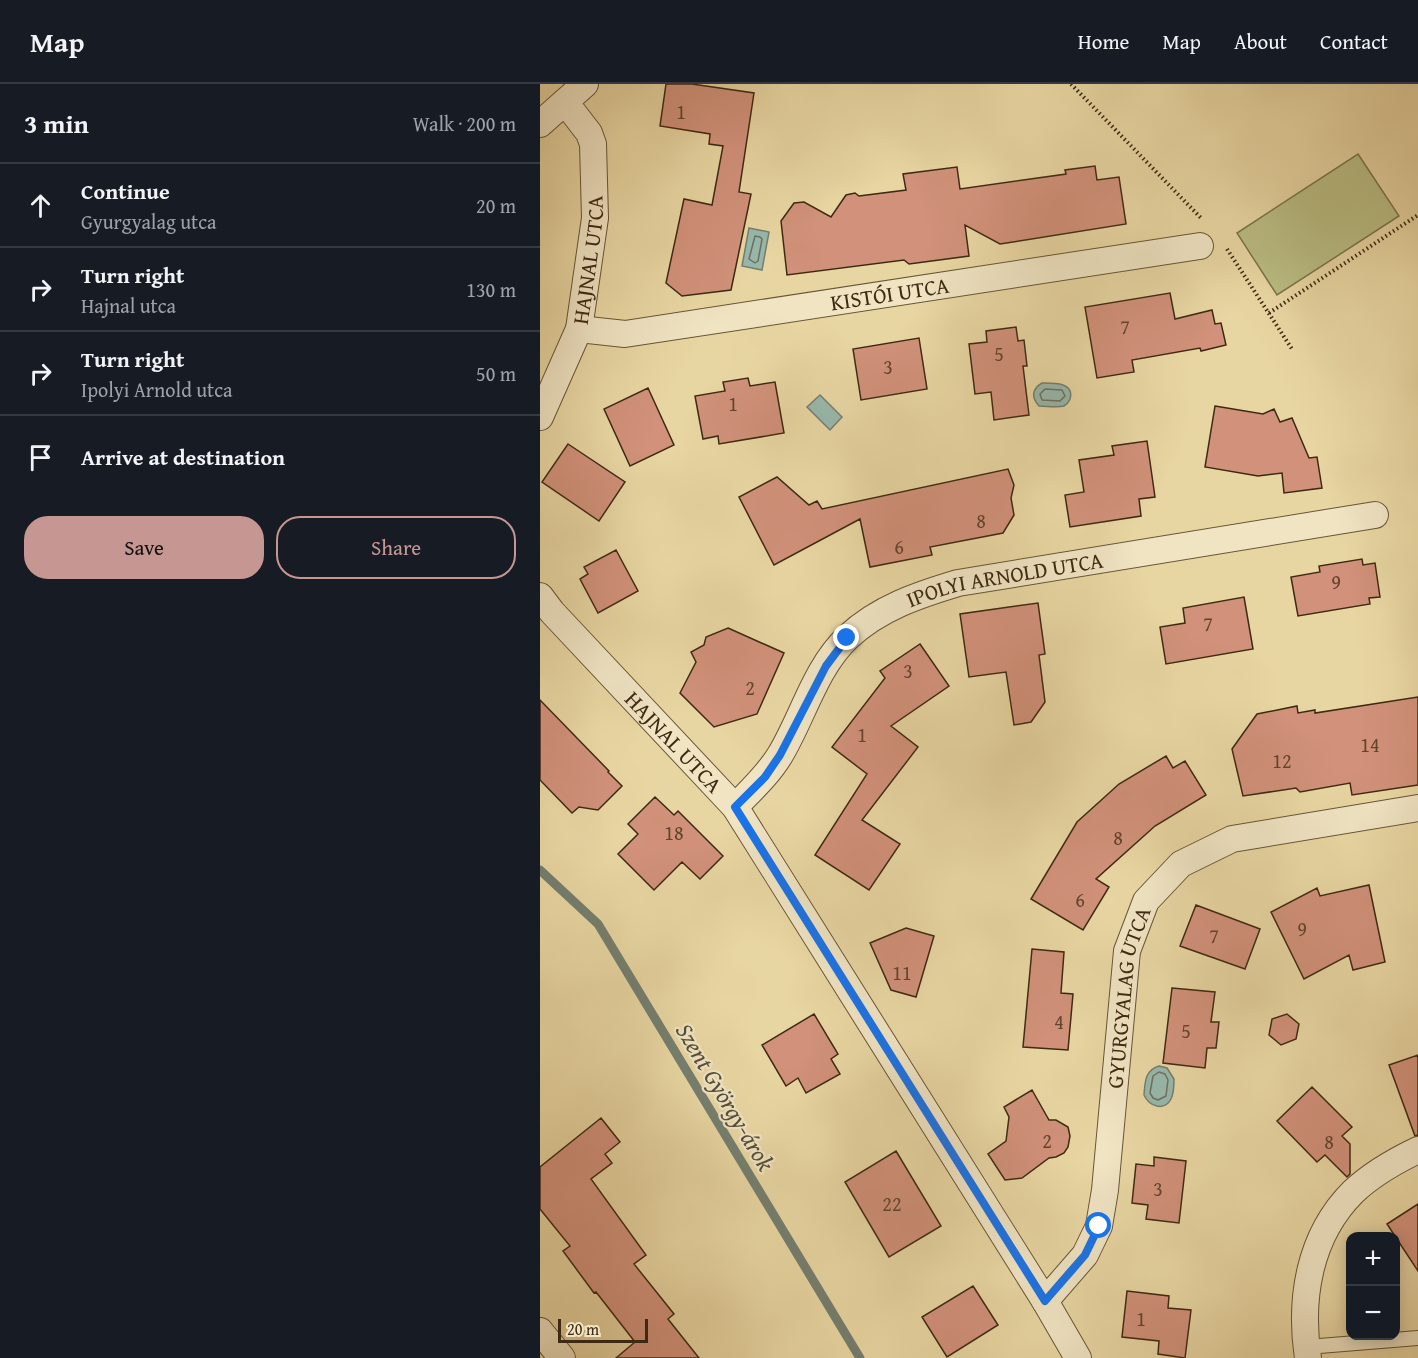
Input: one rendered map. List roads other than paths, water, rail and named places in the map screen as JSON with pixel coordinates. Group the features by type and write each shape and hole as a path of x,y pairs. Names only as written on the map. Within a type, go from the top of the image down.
{"street":[{"path":"540,124 585,84"},
{"name":"HAJNAL UTCA","path":"540,417 579,329 595,219 593,144 590,132 565,102"},
{"name":"KISTÓI UTCA","path":"579,329 625,334 1211,238"},
{"name":"IPOLYI ARNOLD UTCA","path":"735,807 765,777 780,755 826,666 847,638 878,614 917,595 958,583 1376,515"},
{"name":"HAJNAL UTCA","path":"540,596 552,612 735,807 1045,1301 1078,1358"},
{"name":"GYURGYALAG UTCA","path":"1045,1301 1085,1255 1099,1226 1105,1190 1127,951 1146,901 1181,864 1232,839 1418,808"},
{"path":"1308,1352 1304,1307 1310,1269 1326,1228 1353,1193 1390,1164 1418,1150"},
{"path":"540,1330 562,1358"}],"lane":[{"path":"1308,1352 1418,1338"}],"water":[{"path":"749,228 769,232 762,270 742,266"},
{"path":"1042,383 1066,386 1071,393 1068,403 1061,407 1039,406 1034,393"},
{"path":"820,395 842,417 830,430 807,407"},
{"path":"1159,1066 1167,1068 1174,1079 1171,1099 1165,1105 1157,1106 1149,1102 1144,1095 1148,1074"}],"waterway":[{"name":"Szent György-árok","path":"540,870 598,924 860,1358"}]}
